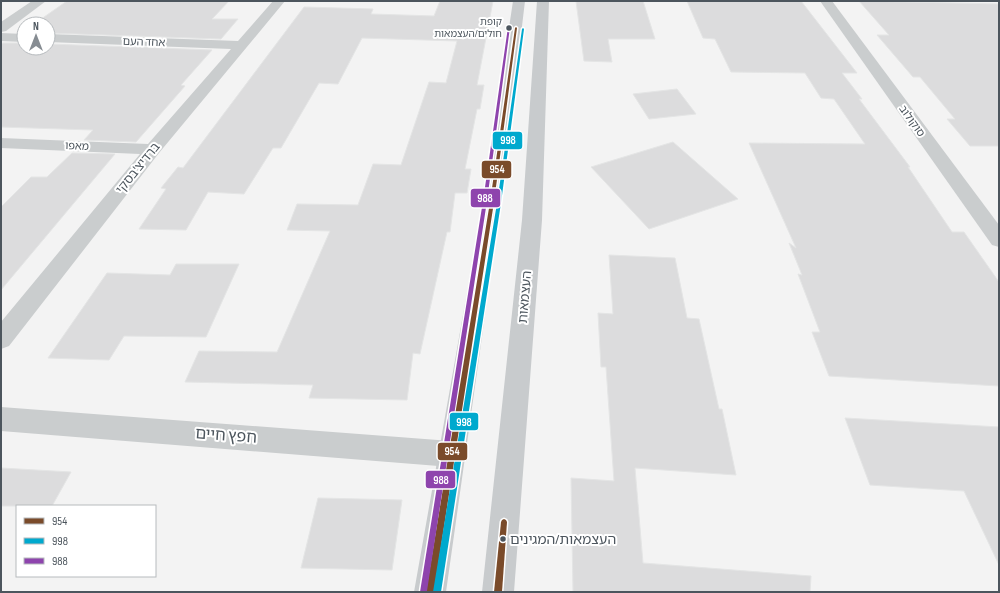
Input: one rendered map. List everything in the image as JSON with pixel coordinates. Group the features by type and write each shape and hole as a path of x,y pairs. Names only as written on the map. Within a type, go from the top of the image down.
{"main road":[{"path":"430,592 492,202 519,1"},
{"name":"העצמאות","path":"498,592 532,220 543,1"}],"street":[{"path":"1,28 40,1"},
{"name":"ברדיצ'בסקי","path":"1,339 153,149 279,1"},
{"name":"סוקולוב","path":"826,1 999,240"},
{"path":"1,37 16,38"},
{"name":"אחד העם","path":"56,38 241,45"},
{"name":"מאפו","path":"1,143 153,149"},
{"name":"חפץ חיים","path":"1,419 451,454"}],"building":[{"path":"67,1 229,1 212,19 238,19 221,39 56,33 56,16 45,16"},
{"path":"440,1 493,1 477,85 484,85 480,109 477,109 465,169 471,169 467,193 455,193 450,232 447,232 420,354 413,353 407,400 309,398 313,385 185,382 199,351 277,352 330,231 287,230 297,204 358,205 373,164 401,165 429,82 446,83 457,41 362,38 338,84 319,83 281,148 273,148 244,194 208,192 186,230 139,229 166,189 161,188 178,167 183,168 304,7 373,9 371,14 434,16"},
{"path":"576,1 643,1 655,39 608,39 612,62 584,61"},
{"path":"687,1 801,1 857,73 842,73 862,99 859,99 910,167 908,167 952,232 964,232 999,282 999,386 829,376 812,332 820,332 798,274 802,275 789,243 796,248 749,143 865,144 834,99 821,98 805,73 731,72 715,39 703,38"},
{"path":"859,1 999,4 999,146 970,146 947,119 955,119 920,77 913,77 877,35 889,35"},
{"path":"16,43 16,56 56,56 56,44 212,50 181,85 185,86 136,142 84,140 93,130 1,127 1,44"},
{"path":"677,89 696,114 649,119 633,94"},
{"path":"673,142 738,199 649,229 591,167"},
{"path":"72,153 115,154 1,290 1,207 31,177 47,177"},
{"path":"609,255 675,258 687,318 699,319 719,409 722,409 736,475 635,468 643,563 811,576 810,592 573,592 571,478 614,481 606,367 601,367 598,313 613,314"},
{"path":"176,264 239,264 206,337 124,336 109,360 48,358 107,273 170,275"},
{"path":"845,418 999,427 999,565 964,491 870,485"},
{"path":"1,468 71,472 53,505 1,506"},
{"path":"318,498 402,500 392,570 301,568"}],"transit line":[{"name":"988","path":"423,591 485,201 509,27"},
{"name":"954","path":"430,592 492,202 516,28"},
{"name":"998","path":"437,592 499,203 523,29"},
{"name":"954","path":"498,592 504,522"}],"place":[{"name":"קופת חולים/העצמאות","path":"509,28"},
{"name":"העצמאות/המגינים","path":"503,539"}]}
